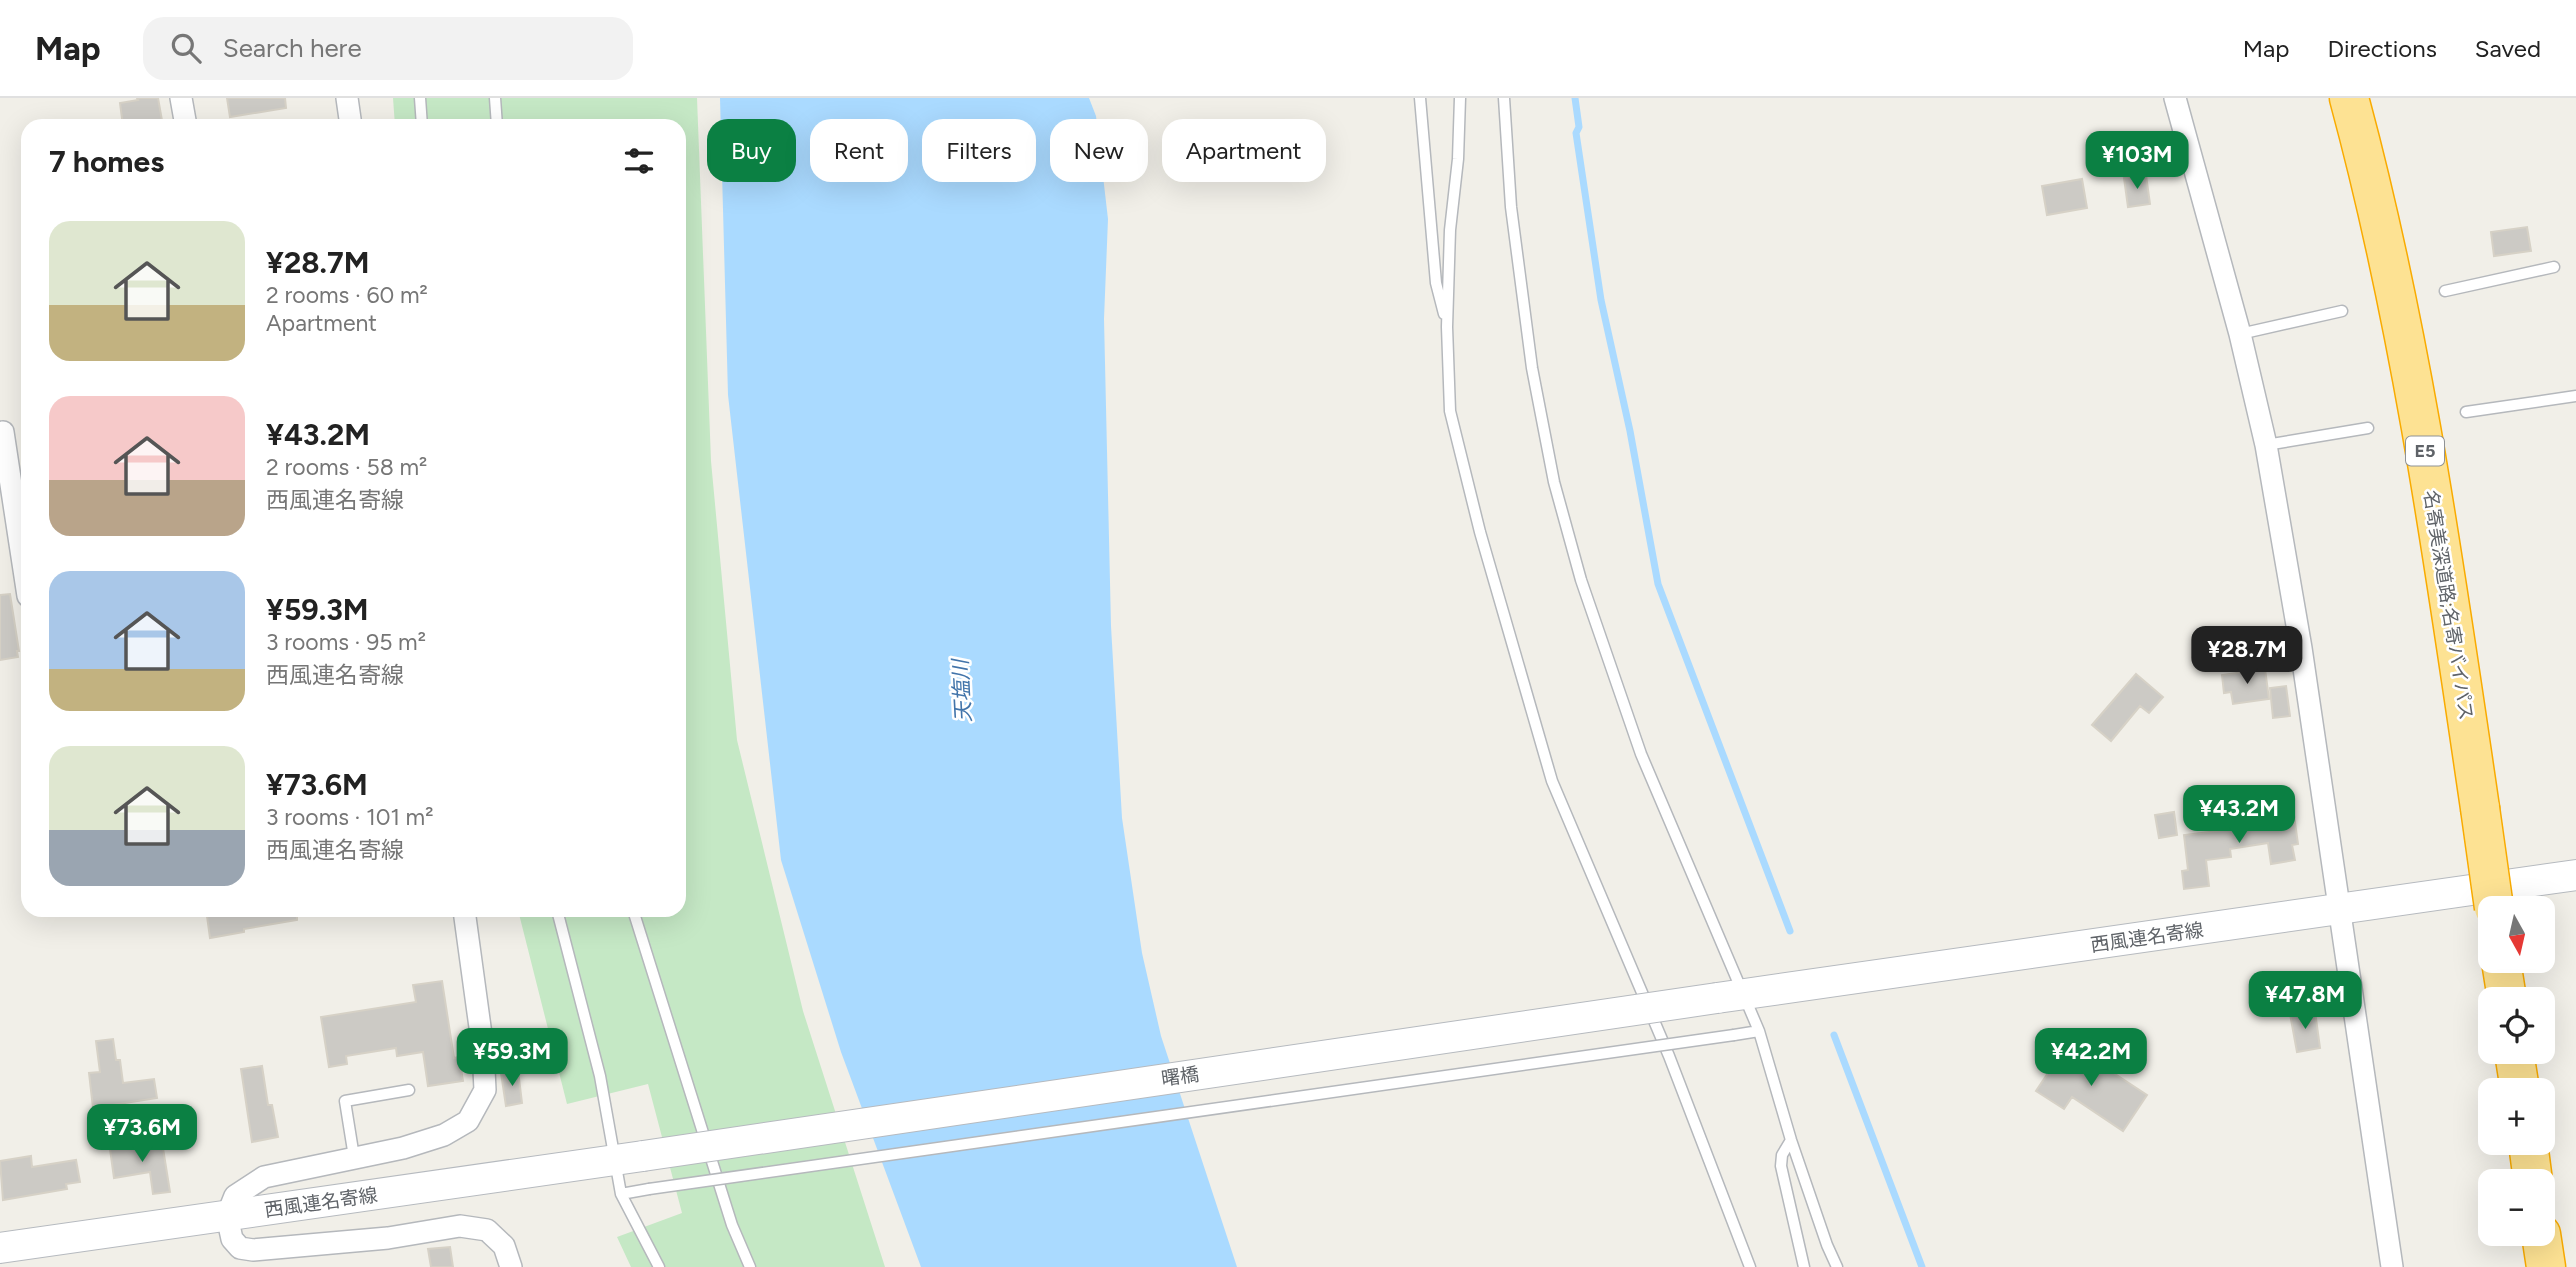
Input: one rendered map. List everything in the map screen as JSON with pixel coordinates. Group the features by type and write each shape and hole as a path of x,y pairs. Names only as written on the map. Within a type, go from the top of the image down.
{"highway":[{"name":"名寄美深道路;名寄バイパス","path":"2349,98 2384,244 2416,402 2448,591 2492,896"},
{"path":"2543,1246 2546,1267"}],"main road":[{"name":"西風連名寄線","path":"1731,996 2576,875"},
{"name":"曙橋","path":"629,1158 1731,996"},
{"name":"西風連名寄線","path":"0,1248 629,1158"}],"street":[{"path":"181,98 185,119"},
{"path":"347,98 350,119"},
{"path":"2175,98 2241,334 2266,444 2301,648 2392,1267"},
{"path":"3,432 21,506"},
{"path":"465,917 483,1049 485,1090 468,1121 444,1135 403,1148 264,1177 234,1196 227,1216 232,1239 240,1248 253,1250 388,1238 460,1226 487,1230 504,1246 511,1267"}],"lane":[{"path":"420,98 422,119"},
{"path":"495,98 496,119"},
{"path":"1420,98 1436,283 1447,327"},
{"path":"1460,98 1458,159 1450,230 1447,327 1450,411 1480,532 1552,781 1669,1056 1750,1267"},
{"path":"1504,98 1511,207 1532,368 1554,482 1581,580 1631,729 1731,996 1759,1031 1791,1140 1837,1267"},
{"path":"2445,291 2554,267"},
{"path":"2241,334 2343,311"},
{"path":"2466,412 2576,396"},
{"path":"2266,444 2368,428"},
{"path":"559,917 600,1076 629,1158 621,1194 659,1267"},
{"path":"635,917 732,1225 750,1267"},
{"path":"621,1194 1759,1031"},
{"path":"354,1157 345,1101 409,1090"},
{"path":"1791,1140 1782,1155 1781,1166 1804,1267"}],"green space":[{"path":"393,98 697,98 711,461 737,740 803,1011 885,1267 631,1267 617,1237 682,1213 648,1084 567,1104 520,917 686,917 686,119 394,119"}],"water":[{"name":"天塩川","path":"720,98 1089,98 1096,119 1050,119 1050,182 1104,182 1108,219 1104,319 1111,626 1122,818 1142,953 1161,1036 1237,1267 921,1267 841,1052 781,860 728,395 722,182 796,182 796,119 721,119"}],"building":[{"path":"137,98 158,98 162,119 122,119 120,103 138,100"},
{"path":"227,98 285,98 286,108 230,117"},
{"path":"2146,175 2150,204 2128,207 2124,178"},
{"path":"2082,179 2087,208 2047,215 2042,186"},
{"path":"2527,227 2531,251 2494,256 2491,232"},
{"path":"10,594 19,651 18,657 0,660 0,595"},
{"path":"2265,669 2269,699 2233,704 2231,692 2224,693 2222,675"},
{"path":"2136,674 2163,697 2149,713 2140,706 2111,741 2092,725"},
{"path":"2286,686 2290,716 2273,718 2270,688"},
{"path":"2174,812 2177,835 2159,838 2155,815"},
{"path":"2270,813 2271,818 2294,815 2298,844 2292,845 2295,860 2271,864 2268,843 2230,849 2231,857 2206,860 2209,886 2184,889 2182,871 2188,870 2184,835 2249,827 2247,817"},
{"path":"207,917 297,917 297,920 210,938"},
{"path":"442,981 454,1058 459,1057 463,1081 428,1086 423,1052 397,1056 396,1048 346,1056 347,1064 329,1067 321,1017 416,1002 413,985"},
{"path":"2315,1011 2320,1048 2297,1052 2290,1014"},
{"path":"113,1039 116,1060 120,1060 123,1083 154,1079 157,1098 93,1108 89,1073 100,1072 96,1041"},
{"path":"2068,1043 2147,1095 2123,1131 2072,1097 2064,1109 2036,1091"},
{"path":"262,1066 268,1105 272,1105 278,1137 252,1142 241,1069"},
{"path":"518,1070 522,1103 506,1106 501,1073"},
{"path":"162,1142 170,1192 153,1194 150,1172 114,1178 110,1149"},
{"path":"31,1156 32,1167 76,1160 80,1182 66,1184 67,1189 3,1200 0,1161"},
{"path":"450,1247 453,1267 431,1267 428,1249"}],"waterway":[{"path":"1575,98 1579,127 1576,133 1601,300 1630,431 1658,584 1790,931"},
{"path":"1834,1035 1922,1267"}]}
